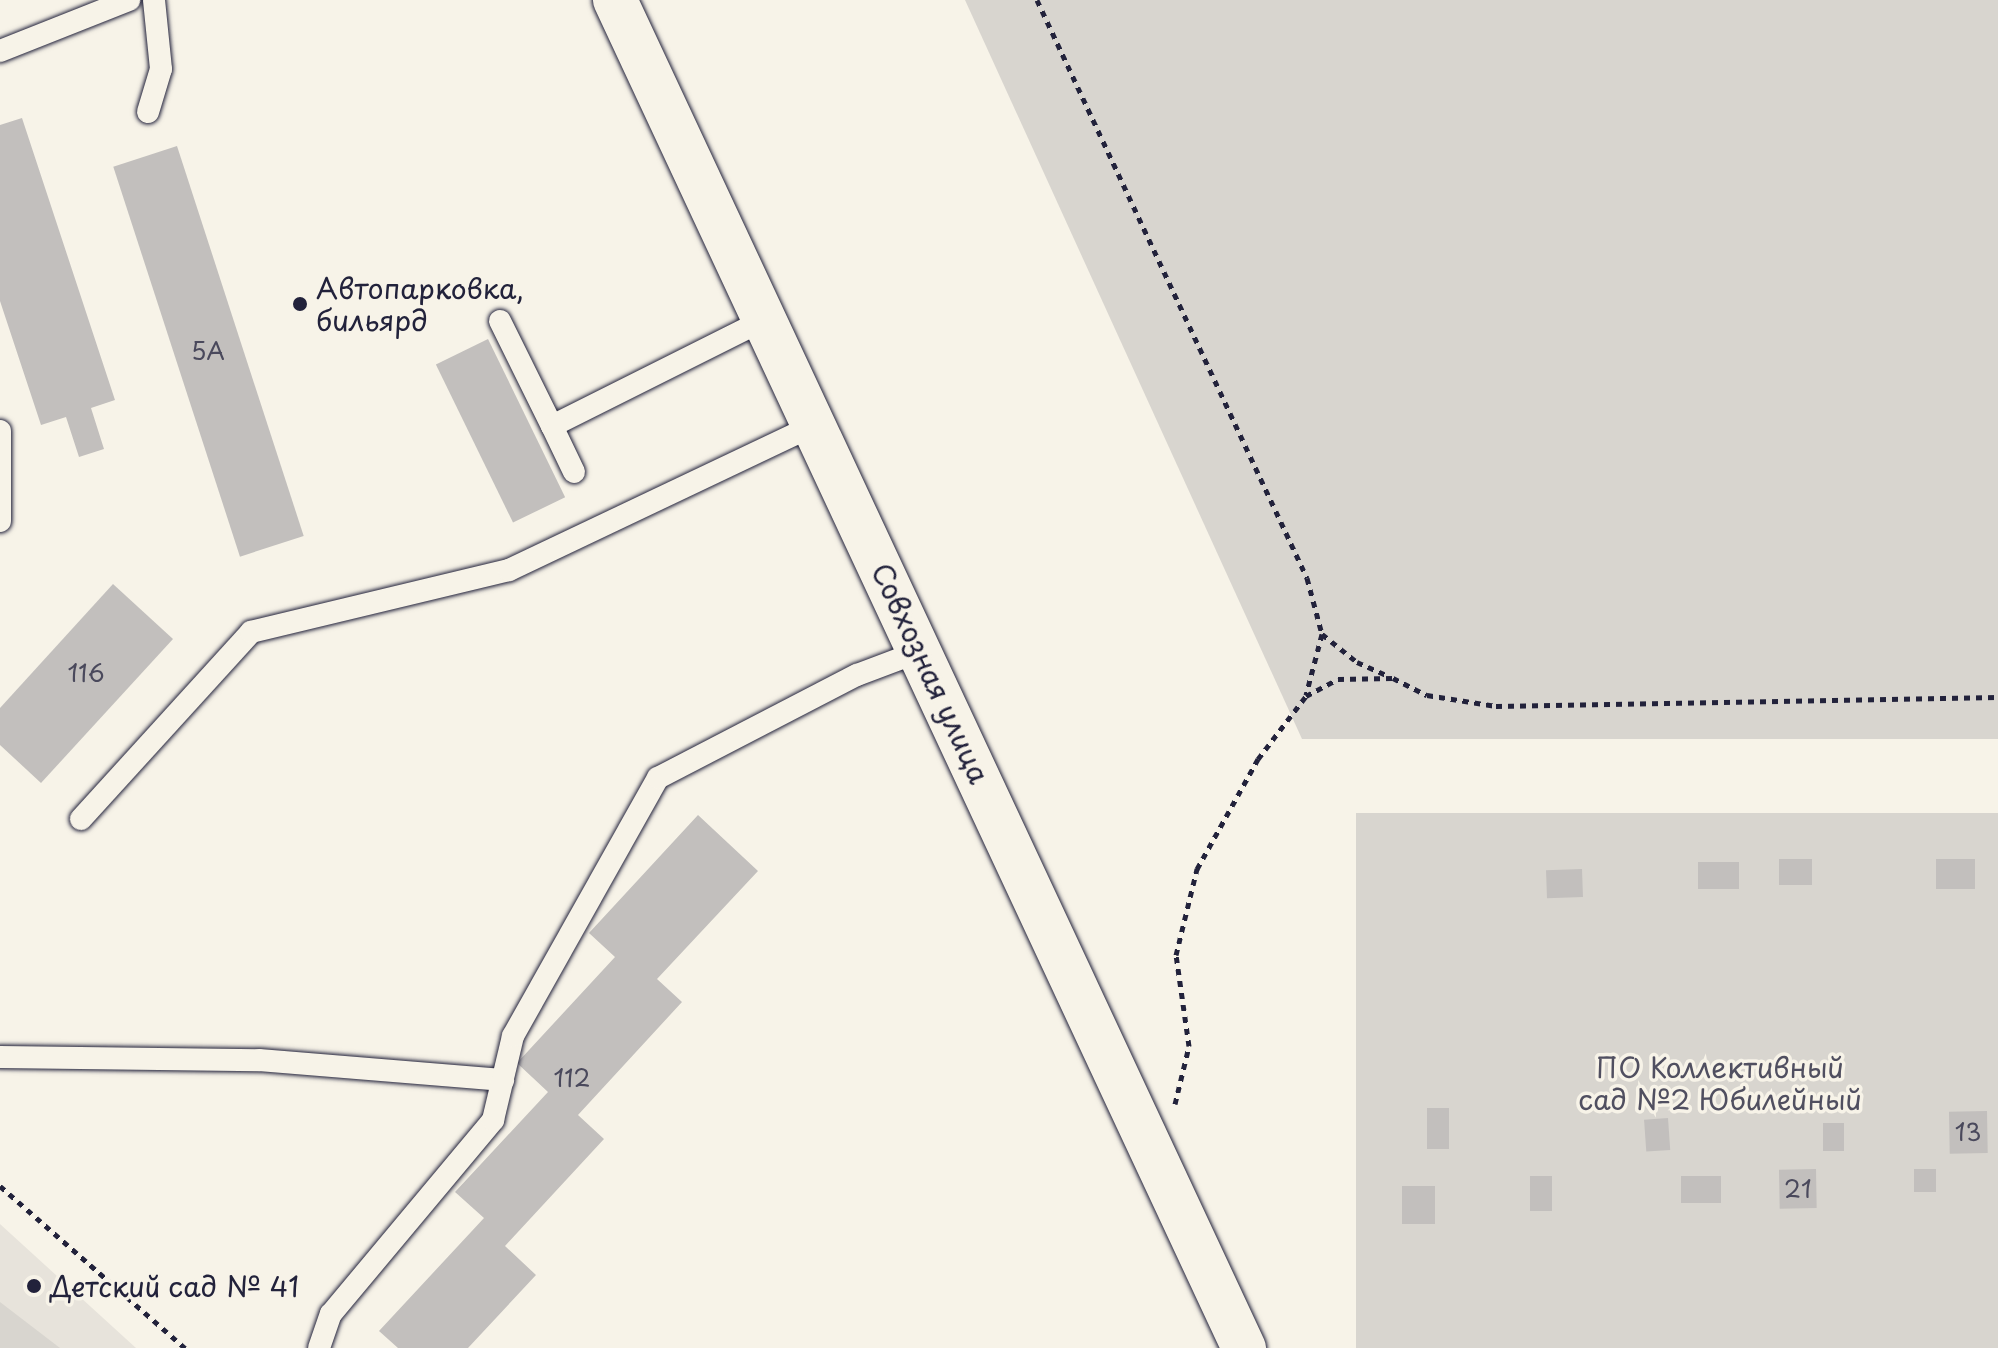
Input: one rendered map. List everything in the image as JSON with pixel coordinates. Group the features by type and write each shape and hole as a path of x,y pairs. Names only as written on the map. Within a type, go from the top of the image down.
{"main road":[{"name":"Совхозная улица","path":"615,0 1244,1348"}],"lane":[{"path":"0,51 129,0"},
{"path":"148,112 161,69 154,0"},
{"path":"552,426 766,319"},
{"path":"500,321 574,472"},
{"path":"81,819 251,632 509,570 815,425"},
{"path":"0,431 0,521"},
{"path":"319,1348 331,1314 493,1120 513,1036 658,778 857,675 921,651"},
{"path":"0,1057 259,1060 503,1080"}],"path":[{"path":"1037,0 1307,578 1322,634 1306,696 1258,759 1197,869 1176,955 1189,1046 1160,1163"},
{"path":"1322,634 1357,662 1427,695 1496,706 1998,697"},
{"path":"1306,696 1338,679 1393,678"},
{"path":"0,1186 185,1348"}],"shaded area":[{"name":"Детский сад № 41","path":"0,1224 136,1348 0,1348"}],"green space":[{"path":"965,0 1998,0 1998,739 1302,739"},
{"name":"ПО Коллективный сад №2 Юбилейный","path":"1356,813 1998,813 1998,1348 1356,1348"},
{"path":"0,1302 60,1348 0,1348"}],"building":[{"path":"22,118 115,400 91,408 104,449 79,457 66,417 41,425 0,301 0,125"},
{"path":"177,146 304,536 240,557 113,167"},
{"path":"488,339 565,497 513,523 436,364"},
{"path":"113,584 173,639 41,783 0,745 0,708"},
{"path":"698,815 758,871 657,979 682,1002 578,1115 604,1139 505,1246 536,1275 468,1348 398,1348 379,1331 484,1218 455,1192 548,1092 517,1063 615,957 589,933"},
{"path":"1779,859 1812,859 1812,885 1779,885"},
{"path":"1936,859 1975,859 1975,889 1936,889"},
{"path":"1698,862 1739,862 1739,889 1698,889"},
{"path":"1582,869 1583,897 1547,898 1546,870"},
{"path":"1427,1108 1449,1108 1449,1149 1427,1149"},
{"path":"1987,1111 1988,1153 1950,1154 1949,1112"},
{"path":"1668,1118 1670,1150 1646,1152 1644,1120"},
{"path":"1823,1123 1844,1123 1844,1151 1823,1151"},
{"path":"1816,1169 1817,1208 1780,1209 1779,1170"},
{"path":"1914,1169 1936,1169 1936,1192 1914,1192"},
{"path":"1530,1176 1552,1176 1552,1211 1530,1211"},
{"path":"1681,1176 1721,1176 1721,1203 1681,1203"},
{"path":"1402,1186 1435,1186 1435,1224 1402,1224"}],"place":[{"name":"Автопарковка, бильярд","path":"300,304"},
{"name":"Детский сад № 41","path":"34,1286"}]}
